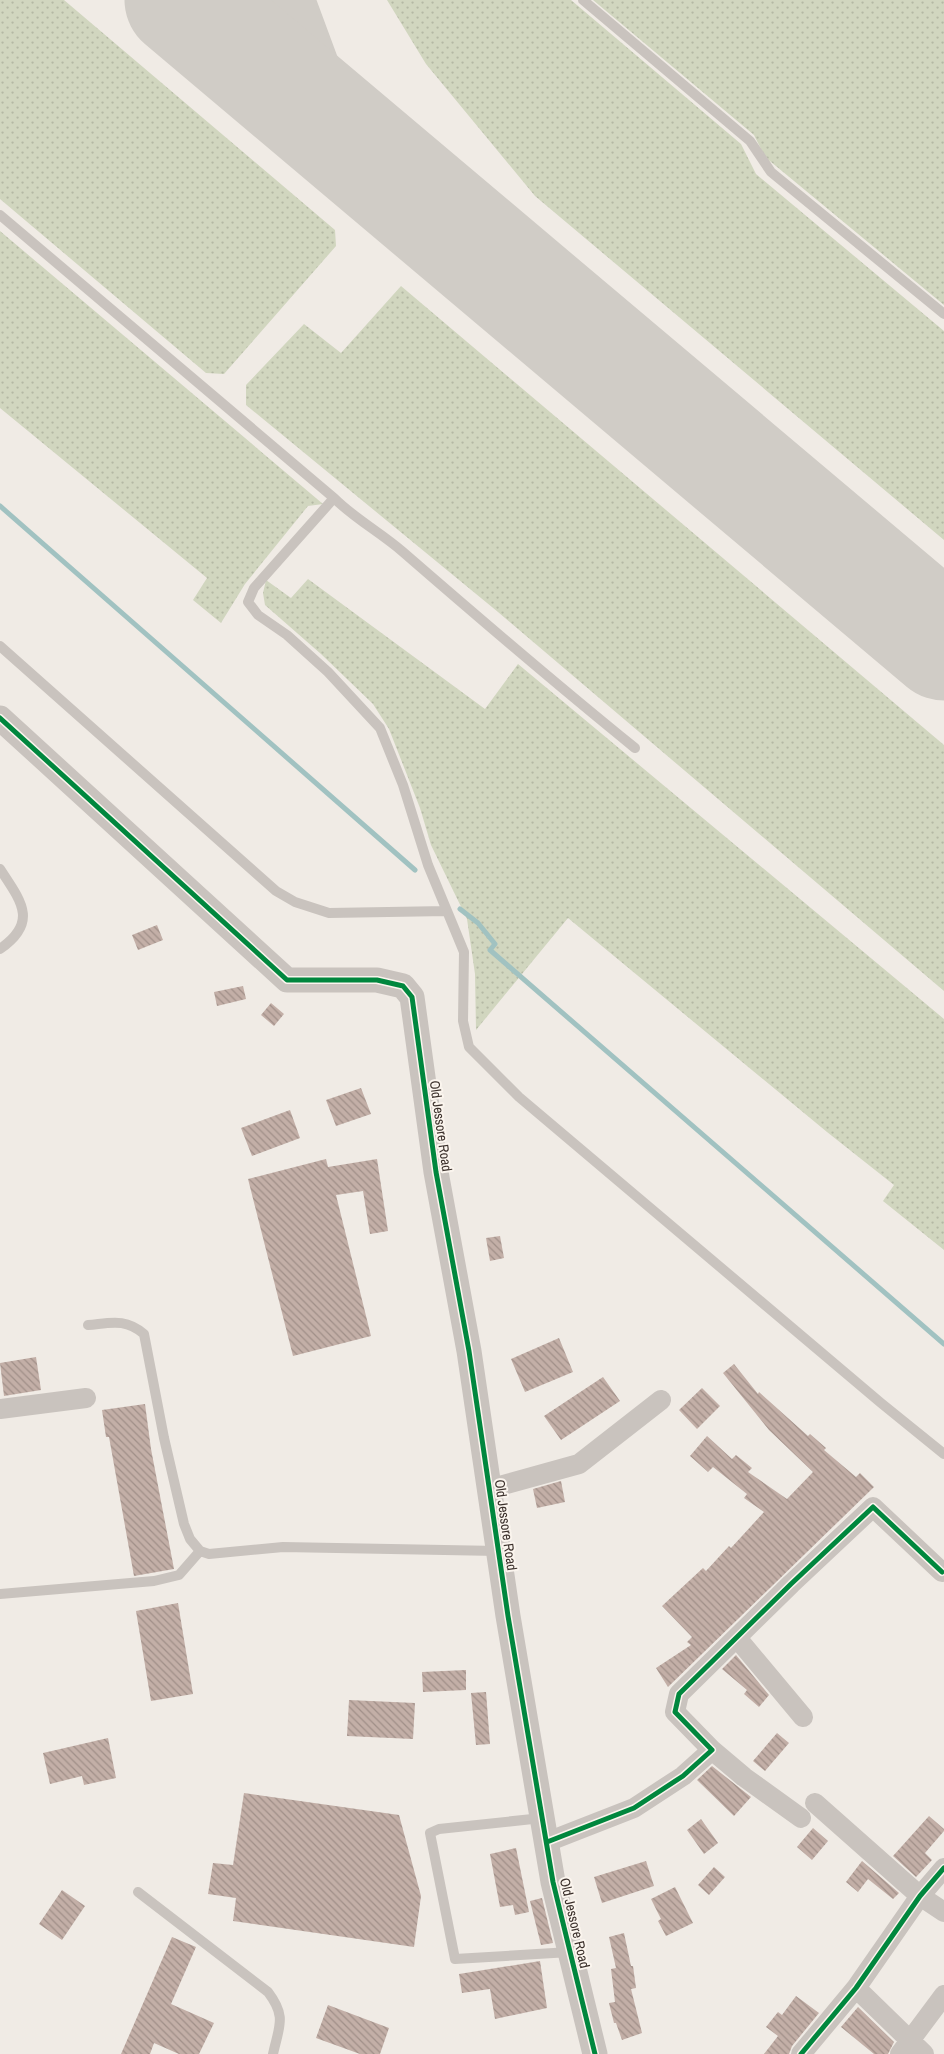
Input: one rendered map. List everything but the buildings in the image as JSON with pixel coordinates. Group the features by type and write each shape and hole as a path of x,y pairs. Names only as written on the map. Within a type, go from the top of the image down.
{"street":[{"name":"Old Jessore Road","path":"0,718 287,980 377,980 403,986 412,997 436,1172 469,1351 499,1552 547,1842 554,1882 595,2054"},
{"path":"0,1408 86,1398"},
{"path":"490,1489 579,1464 661,1400"},
{"path":"801,1818 744,1777 712,1750 675,1712 679,1694 873,1507 942,1572"},
{"path":"737,1638 803,1716"},
{"path":"547,1842 634,1808 684,1776 712,1750"},
{"path":"815,1803 920,1896 944,1912"},
{"path":"801,2054 856,1988 920,1896 944,1868"},
{"path":"856,1988 911,2050 944,1995"}],"lane":[{"path":"583,0 750,141 771,172 944,314"},
{"path":"0,215 349,512 397,547 533,665 635,748"},
{"path":"334,498 254,588 248,602 258,615 286,635 328,672 380,728 403,785 428,865 464,952 464,1021 469,1047 479,1059 526,1103 880,1403 944,1454"},
{"path":"0,646 282,895 295,902 328,913 447,911"},
{"path":"0,869 20,898 24,913 23,926 11,941 0,949"},
{"path":"88,1325 133,1324 144,1334 164,1438 184,1524 190,1539 200,1551 209,1554 283,1547 499,1552"},
{"path":"0,1594 154,1581 179,1575 200,1551"},
{"path":"543,1818 440,1828 430,1833 455,1960 570,1952"},
{"path":"138,1892 268,1992 278,2005 281,2017 273,2054"}],"green space":[{"path":"0,0 64,0 335,230 336,246 224,374 206,373 0,199"},
{"path":"387,0 571,0 741,144 756,174 944,331 944,540 535,196 426,64"},
{"path":"593,0 944,0 944,305 765,157 754,135"},
{"path":"0,231 323,504 308,506 245,584 221,623 193,600 207,578 0,408"},
{"path":"401,286 944,745 944,991 498,612 246,405 246,385 304,324 341,353"},
{"path":"308,579 485,709 518,664 944,1019 944,1250 883,1201 894,1185 568,918 476,1030 475,974 467,919 431,845 420,808 389,729 373,704 321,654 265,605 263,593 266,580 291,598"}],"waterway":[{"path":"0,506 415,870"},
{"path":"460,909 478,923 495,944 490,950 944,1344"}],"taxiway":[{"path":"292,0 319,73 339,113 385,171"}],"runway":[{"path":"182,0 944,643"}],"cycle path":[{"path":"0,718 287,980 377,980 403,986 412,997 436,1172 469,1351 508,1616 553,1882 595,2054"},
{"path":"547,1842 634,1808 683,1776 712,1750 675,1712 679,1694 873,1507 942,1572"},
{"path":"801,2054 856,1988 920,1896 944,1868"}]}
